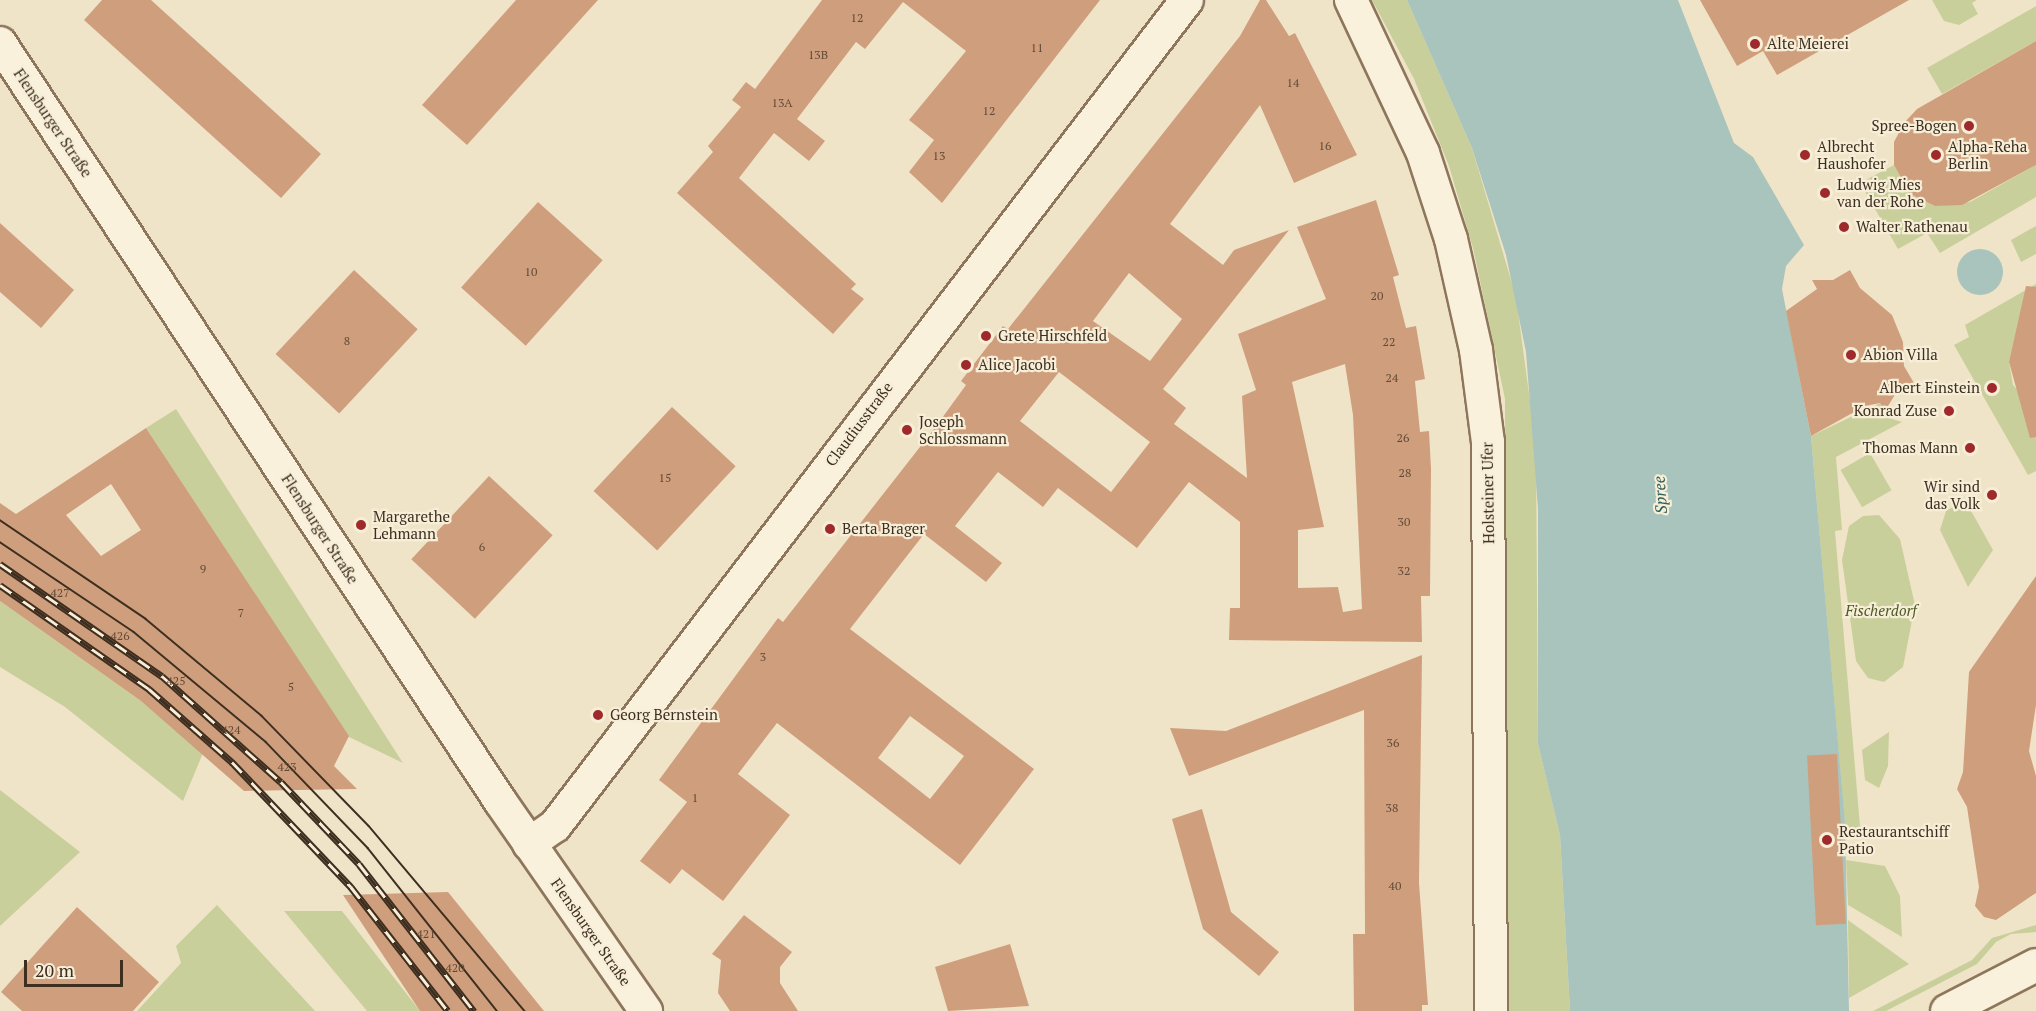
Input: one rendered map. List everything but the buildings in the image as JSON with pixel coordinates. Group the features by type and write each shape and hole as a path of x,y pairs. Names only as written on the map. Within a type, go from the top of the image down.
{"street":[{"name":"Claudiusstraße","path":"529,844 555,826 1187,0"},
{"name":"Holsteiner Ufer","path":"1351,0 1427,164 1476,350 1488,442 1491,1011"},
{"name":"Flensburger Straße","path":"0,43 529,844 646,1011"},
{"path":"1947,1011 2036,965"}],"green space":[{"path":"1372,0 1407,0 1472,148 1516,297 1536,446 1538,744 1560,835 1570,1011 1507,1011 1505,399 1473,248 1449,166 1414,79"},
{"path":"1932,0 1977,0 1972,3 1978,14 1959,25 1944,21"},
{"path":"2036,6 2036,41 1942,94 1927,68"},
{"path":"1894,165 1910,194 1935,206 1970,202 2036,165 2036,197 1940,253 1927,233 1898,249 1860,183"},
{"path":"2036,226 2036,254 2021,262 2011,240"},
{"path":"2036,284 2036,314 2017,332 2009,362 2013,385 2036,409 2036,471 2028,475 1954,345 1969,337 1965,325"},
{"path":"1880,403 1889,418 1902,422 1836,457 1842,530 1835,531 1861,838 1846,837 1811,436"},
{"path":"176,409 403,763 349,737 146,428"},
{"path":"1870,453 1892,490 1862,507 1841,470"},
{"path":"1965,500 1993,550 1968,587 1940,530 1946,511"},
{"name":"Fischerdorf","path":"1879,515 1900,539 1915,605 1903,667 1884,682 1868,678 1856,661 1842,560 1849,526 1863,516"},
{"path":"0,601 141,701 203,753 183,801 65,707 0,667"},
{"path":"1889,732 1888,766 1879,788 1865,780 1862,750"},
{"path":"0,790 80,852 0,926"},
{"path":"1846,860 1885,866 1900,896 1902,937 1848,905"},
{"path":"217,905 315,1011 137,1011 181,963 176,946"},
{"path":"284,911 342,911 420,1011 367,1011"},
{"path":"1848,920 1909,964 1849,998"},
{"path":"2036,925 2036,932 2011,934 1996,942 1977,964 1886,1011 1873,1011 1972,960 1992,938"}],"water":[{"name":"Spree","path":"1407,0 1678,0 1734,143 1753,157 1804,245 1786,266 1782,289 1811,436 1845,822 1849,1011 1570,1011 1560,835 1538,744 1538,509 1526,352 1506,255 1472,148"},
{"path":"1980,249 1989,250 1997,255 2002,263 2002,281 1997,289 1989,294 1980,295 1971,294 1963,289 1958,281 1957,272 1958,263 1963,255 1971,250"}],"tram line":[{"path":"0,520 146,619 262,716 369,826 525,1011"},
{"path":"0,542 134,632 266,742 368,848 497,1011"}],"railway":[{"path":"0,564 162,676 281,782 359,864 474,1011"},
{"path":"0,585 149,689 232,762 351,887 448,1011"}],"place":[{"name":"Alte Meierei","path":"1755,44"},
{"name":"Spree-Bogen","path":"1969,126"},
{"name":"Albrecht Haushofer","path":"1805,155"},
{"name":"Alpha-Reha Berlin","path":"1936,155"},
{"name":"Ludwig Mies van der Rohe","path":"1825,193"},
{"name":"Walter Rathenau","path":"1844,227"},
{"name":"Grete Hirschfeld","path":"986,336"},
{"name":"Abion Villa","path":"1851,355"},
{"name":"Alice Jacobi","path":"966,365"},
{"name":"Albert Einstein","path":"1992,388"},
{"name":"Konrad Zuse","path":"1949,411"},
{"name":"Joseph Schlossmann","path":"907,430"},
{"name":"Thomas Mann","path":"1970,448"},
{"name":"Wir sind das Volk","path":"1992,495"},
{"name":"Margarethe Lehmann","path":"361,525"},
{"name":"Berta Brager","path":"830,529"},
{"name":"Georg Bernstein","path":"598,715"},
{"name":"Restaurantschiff Patio","path":"1827,840"}]}
